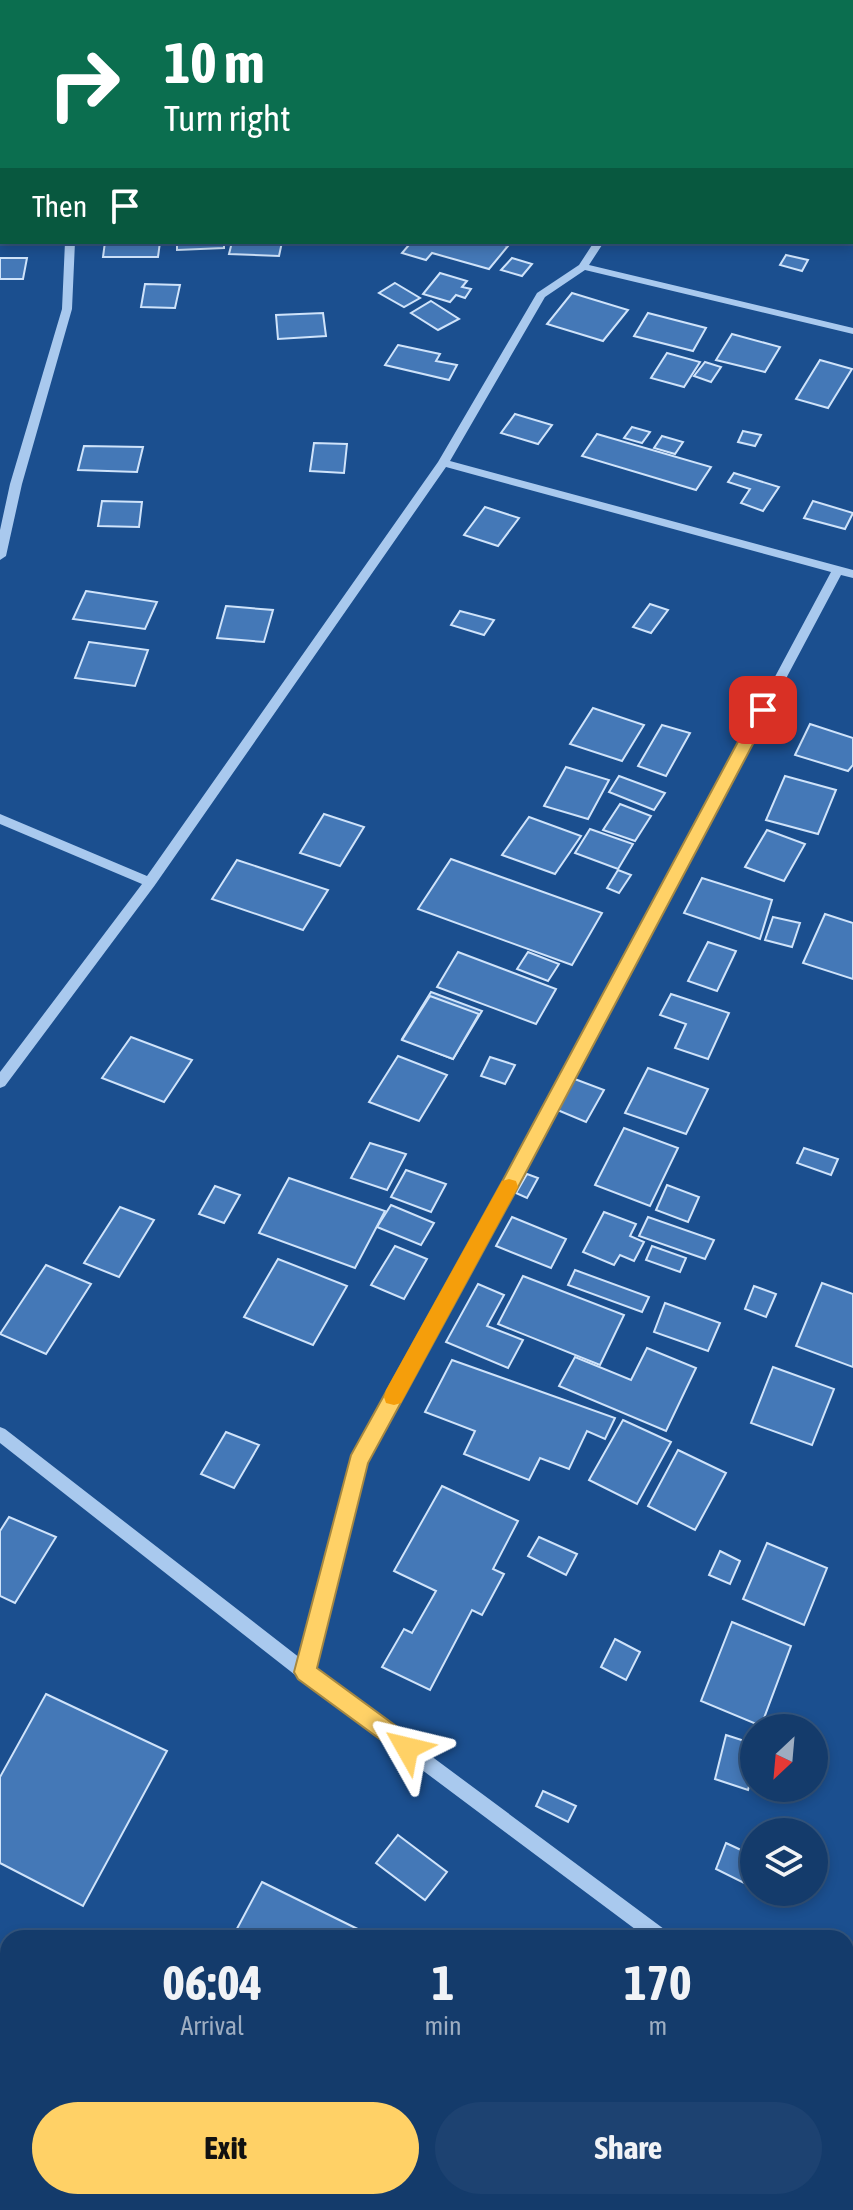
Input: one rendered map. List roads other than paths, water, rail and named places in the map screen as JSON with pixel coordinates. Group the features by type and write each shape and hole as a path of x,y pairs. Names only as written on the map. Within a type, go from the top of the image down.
{"street":[{"path":"0,556 16,484 67,309 70,244"},
{"path":"0,1082 150,882 443,463 541,295 583,267 598,244"},
{"path":"583,267 853,331"},
{"path":"305,1672 358,1461 845,572 443,463"},
{"path":"0,819 150,882"},
{"path":"0,1434 305,1672 651,1930"}]}
